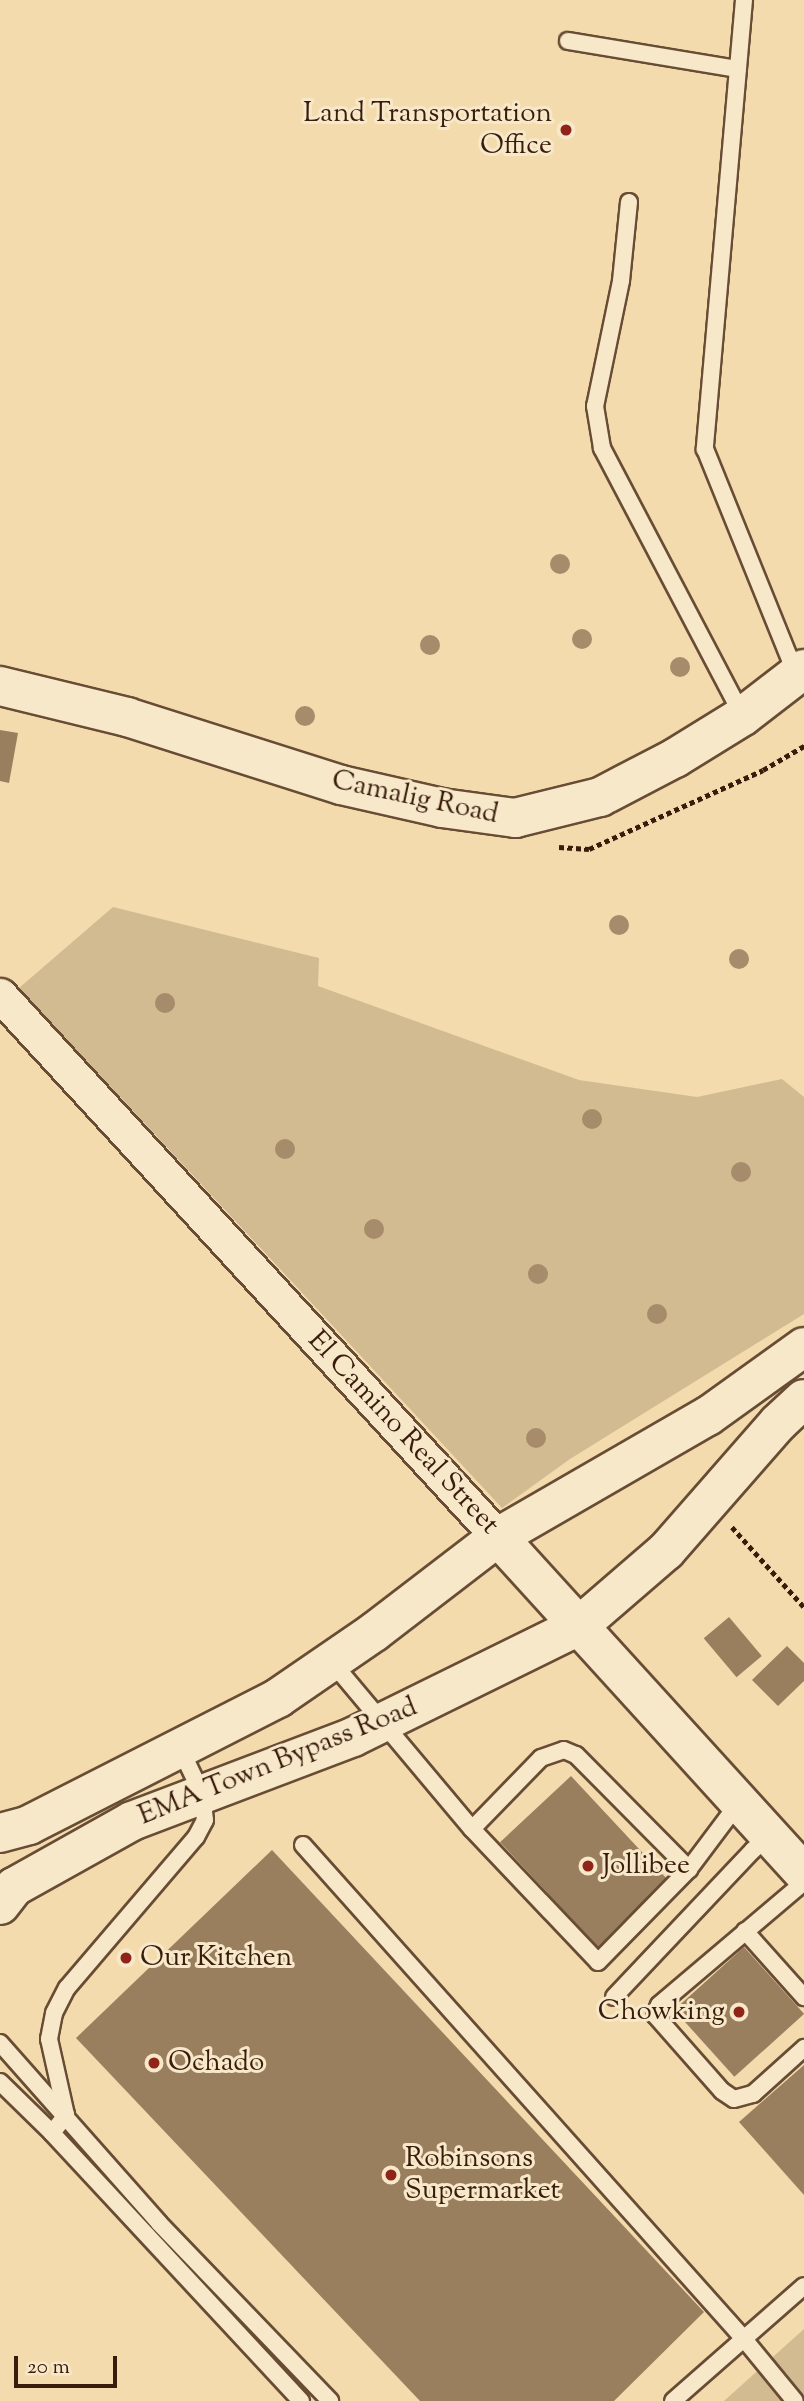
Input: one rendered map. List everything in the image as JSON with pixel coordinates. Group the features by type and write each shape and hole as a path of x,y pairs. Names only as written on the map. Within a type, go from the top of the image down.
{"street":[{"name":"Camalig Road","path":"0,686 127,717 341,785 442,808 515,818 600,797 675,758 743,716 800,672"},
{"name":"El Camino Real Street","path":"0,995 804,1874"},
{"name":"EMA Town Bypass Road","path":"0,1833 29,1825 278,1698 498,1537 708,1416 804,1347"},
{"name":"EMA Town Bypass Road","path":"0,1905 14,1887 132,1821 382,1724 501,1662 579,1626 666,1551 804,1399"}],"lane":[{"path":"744,0 705,449 800,672"},
{"path":"568,41 738,69"},
{"path":"629,202 621,281 595,406 602,447 743,716"},
{"path":"331,1661 472,1829 598,1962 689,1869 740,1801"},
{"path":"66,2115 48,2039 54,2013 67,1988 196,1838 205,1820 202,1794 180,1748"},
{"path":"472,1829 541,1758 564,1750 576,1755 689,1869"},
{"path":"614,1997 753,1850 771,1835"},
{"path":"303,1845 744,2339 795,2401"},
{"path":"804,1882 659,2005 655,2015 722,2091 734,2099 753,2094 804,2048"},
{"path":"745,1931 804,1997"},
{"path":"0,2043 27,2077 66,2115 159,2223 330,2401"},
{"path":"0,2082 52,2133 302,2401"},
{"path":"52,2133 66,2115"},
{"path":"673,2401 804,2286"}],"path":[{"path":"710,1501 804,1607"}],"shaded area":[{"path":"113,907 319,958 318,986 579,1080 697,1097 782,1079 804,1097 804,1314 570,1459 502,1508 19,988"},
{"path":"804,2329 804,2401 724,2401"}],"building":[{"path":"0,730 18,733 9,783 0,781"},
{"path":"729,1617 762,1656 737,1677 704,1638"},
{"path":"787,1646 804,1663 804,1681 778,1706 752,1680"},
{"name":"Jollibee","path":"571,1776 671,1883 600,1949 500,1842"},
{"name":"Robinsons Supermarket","path":"272,1850 704,2312 614,2401 420,2401 76,2038"},
{"name":"Chowking","path":"744,1947 804,2014 734,2077 674,2010"},
{"path":"804,2065 804,2195 739,2122"}],"place":[{"name":"Land Transportation Office","path":"566,130"},
{"name":"Jollibee","path":"588,1866"},
{"name":"Our Kitchen","path":"126,1958"},
{"name":"Chowking","path":"739,2012"},
{"name":"Ochado","path":"154,2063"},
{"name":"Robinsons Supermarket","path":"391,2175"}]}
